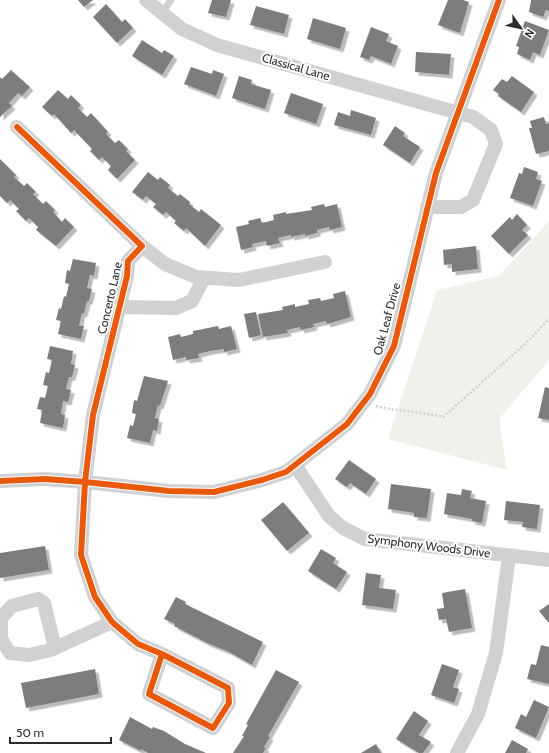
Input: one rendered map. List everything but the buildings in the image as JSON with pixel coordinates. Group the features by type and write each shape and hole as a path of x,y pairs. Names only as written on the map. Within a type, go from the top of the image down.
{"street":[{"name":"Classical Lane","path":"146,0 182,29 217,45 473,117 492,130 496,144 473,200 461,207 427,207"},
{"name":"Oak Leaf Drive","path":"0,481 45,479 169,491 214,492 262,480 286,472 347,424 370,394 394,346 436,173 456,113 499,0"},
{"path":"17,127 142,246 165,264 196,277 239,280 325,262"},
{"name":"Concerto Lane","path":"142,246 128,261 127,276 93,415 85,482 80,555 95,597 112,622 138,644 162,654 228,688 229,703 213,728 149,694 162,654"},
{"name":"Concerto Lane","path":"119,307 176,308 192,301 204,278"},
{"name":"Symphony Woods Drive","path":"295,465 329,516 343,528 365,539 549,560"},
{"path":"457,753 478,714 496,653 509,556"},
{"path":"55,648 44,603 38,600 12,606 1,618 1,639 10,653 28,655 55,648 112,622"}],"lane":[{"path":"162,14 170,0"}],"path":[{"path":"374,405 394,411 429,413 443,417 524,345 549,319"}],"shaded area":[{"path":"549,221 549,360 499,419 507,470 388,439 437,290 499,276"}],"cycle path":[{"path":"0,481 45,479 169,491 214,492 262,480 286,472 347,424 370,394 394,346 436,173 499,0"},
{"path":"17,127 142,246 128,261 127,276 93,415 85,482 81,555 95,597 112,622 138,644 162,654 228,688 229,703 213,728 149,694 162,654"}]}
